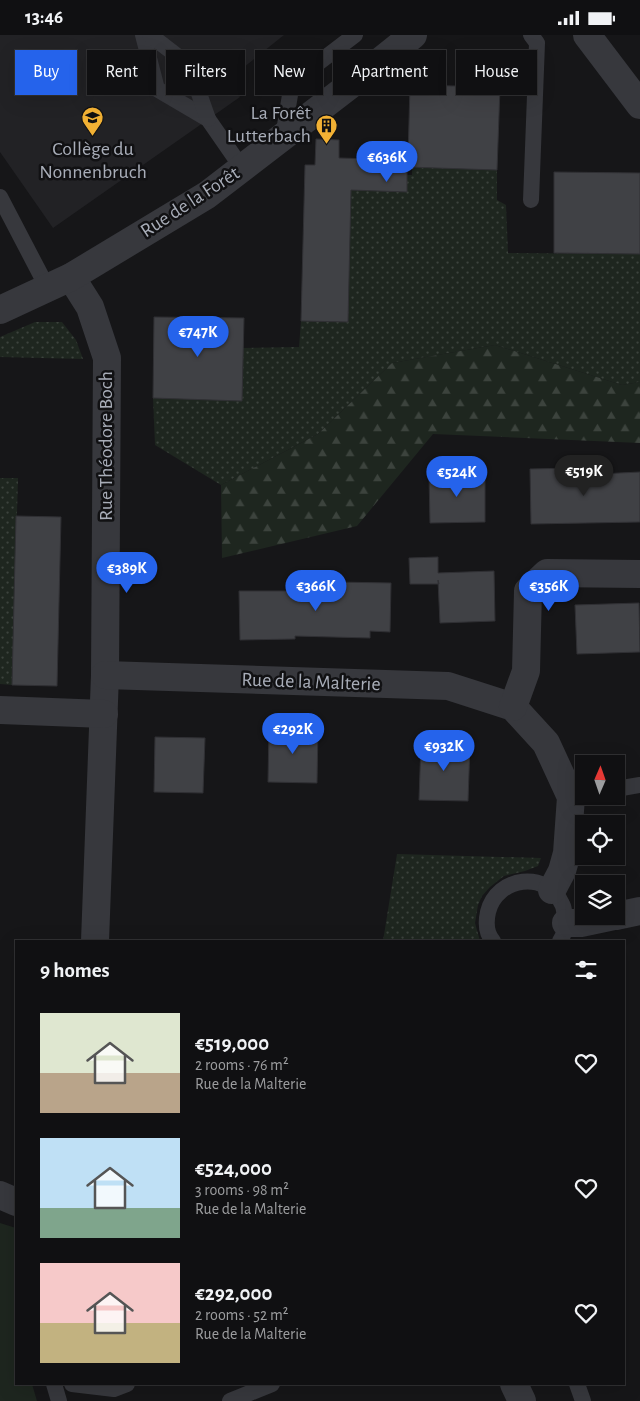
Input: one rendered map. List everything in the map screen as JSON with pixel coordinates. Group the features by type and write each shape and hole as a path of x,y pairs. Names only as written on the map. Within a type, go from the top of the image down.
{"street":[{"name":"Rue de la Forêt","path":"0,310 59,282 207,195 413,35"},
{"path":"588,35 640,105"},
{"name":"Rue Théodore Boch","path":"59,282 90,307 107,358 105,675 97,938"},
{"path":"513,707 526,671 528,591 547,573 640,574"},
{"name":"Rue de la Malterie","path":"105,675 448,686 513,707 546,743 575,793"},
{"path":"0,709 104,714"},
{"name":"Rue de la Malterie","path":"552,890 562,871 575,805"},
{"path":"625,914 640,911"},
{"path":"563,932 577,925"},
{"path":"0,1195 15,1202"},
{"path":"514,1385 522,1401"}],"lane":[{"path":"143,35 157,89 208,119"},
{"path":"150,35 189,65 208,119 242,168"},
{"path":"283,137 292,83 355,35"},
{"path":"531,35 537,43 532,200"},
{"path":"0,197 59,282"},
{"path":"625,788 640,785"},
{"path":"491,940 486,920 491,903 502,889 518,882 534,881 552,890 563,904 563,932"},
{"path":"54,1385 59,1401"},
{"path":"80,1385 114,1389 124,1385"},
{"path":"230,1401 270,1385"},
{"path":"576,1385 584,1401"}],"shaded area":[{"name":"Collège du Nonnenbruch","path":"0,35 284,35 265,50 255,50 255,58 245,66 245,50 166,50 166,95 239,95 240,97 53,228 0,152"}],"green space":[{"path":"412,167 497,170 497,200 506,205 508,253 640,254 640,382 622,385 495,345 392,363 318,434 221,485 155,445 153,398 242,400 243,348 299,347 301,321 348,322 351,190 407,192 407,175 412,175"},
{"path":"35,322 62,322 76,340 83,359 0,357 0,337"},
{"path":"495,345 622,385 640,382 640,443 433,434 357,526 222,558 221,485 318,434 392,363"},
{"path":"0,478 18,478 12,685 0,684"},
{"path":"397,854 541,858 538,866 504,876 482,896 478,905 475,923 480,940 383,940"},
{"path":"0,1223 15,1228 15,1385 32,1385 37,1401 0,1401"}],"building":[{"path":"446,86 456,86 456,95 500,95 497,170 407,167 407,192 351,190 348,322 301,321 305,165 315,165 316,139 339,140 339,158 408,160 410,95 446,95"},
{"path":"554,172 640,173 640,254 554,253"},
{"path":"154,317 244,318 242,401 153,398"},
{"path":"579,468 579,475 640,472 640,522 531,524 530,469"},
{"path":"485,474 485,522 430,523 429,475"},
{"path":"16,516 61,517 57,686 12,685"},
{"path":"438,557 438,573 494,571 495,621 440,623 438,584 410,584 409,558"},
{"path":"335,582 391,583 390,632 370,631 370,638 295,636 295,639 240,640 239,591 335,591"},
{"path":"639,603 640,652 577,654 575,605"},
{"path":"269,727 318,728 317,783 268,782"},
{"path":"155,737 205,738 203,793 154,792"},
{"path":"421,743 470,745 468,801 419,800"}],"place":[{"name":"Collège du Nonnenbruch","path":"93,136"},
{"name":"La Forêt Lutterbach","path":"327,144"}]}
